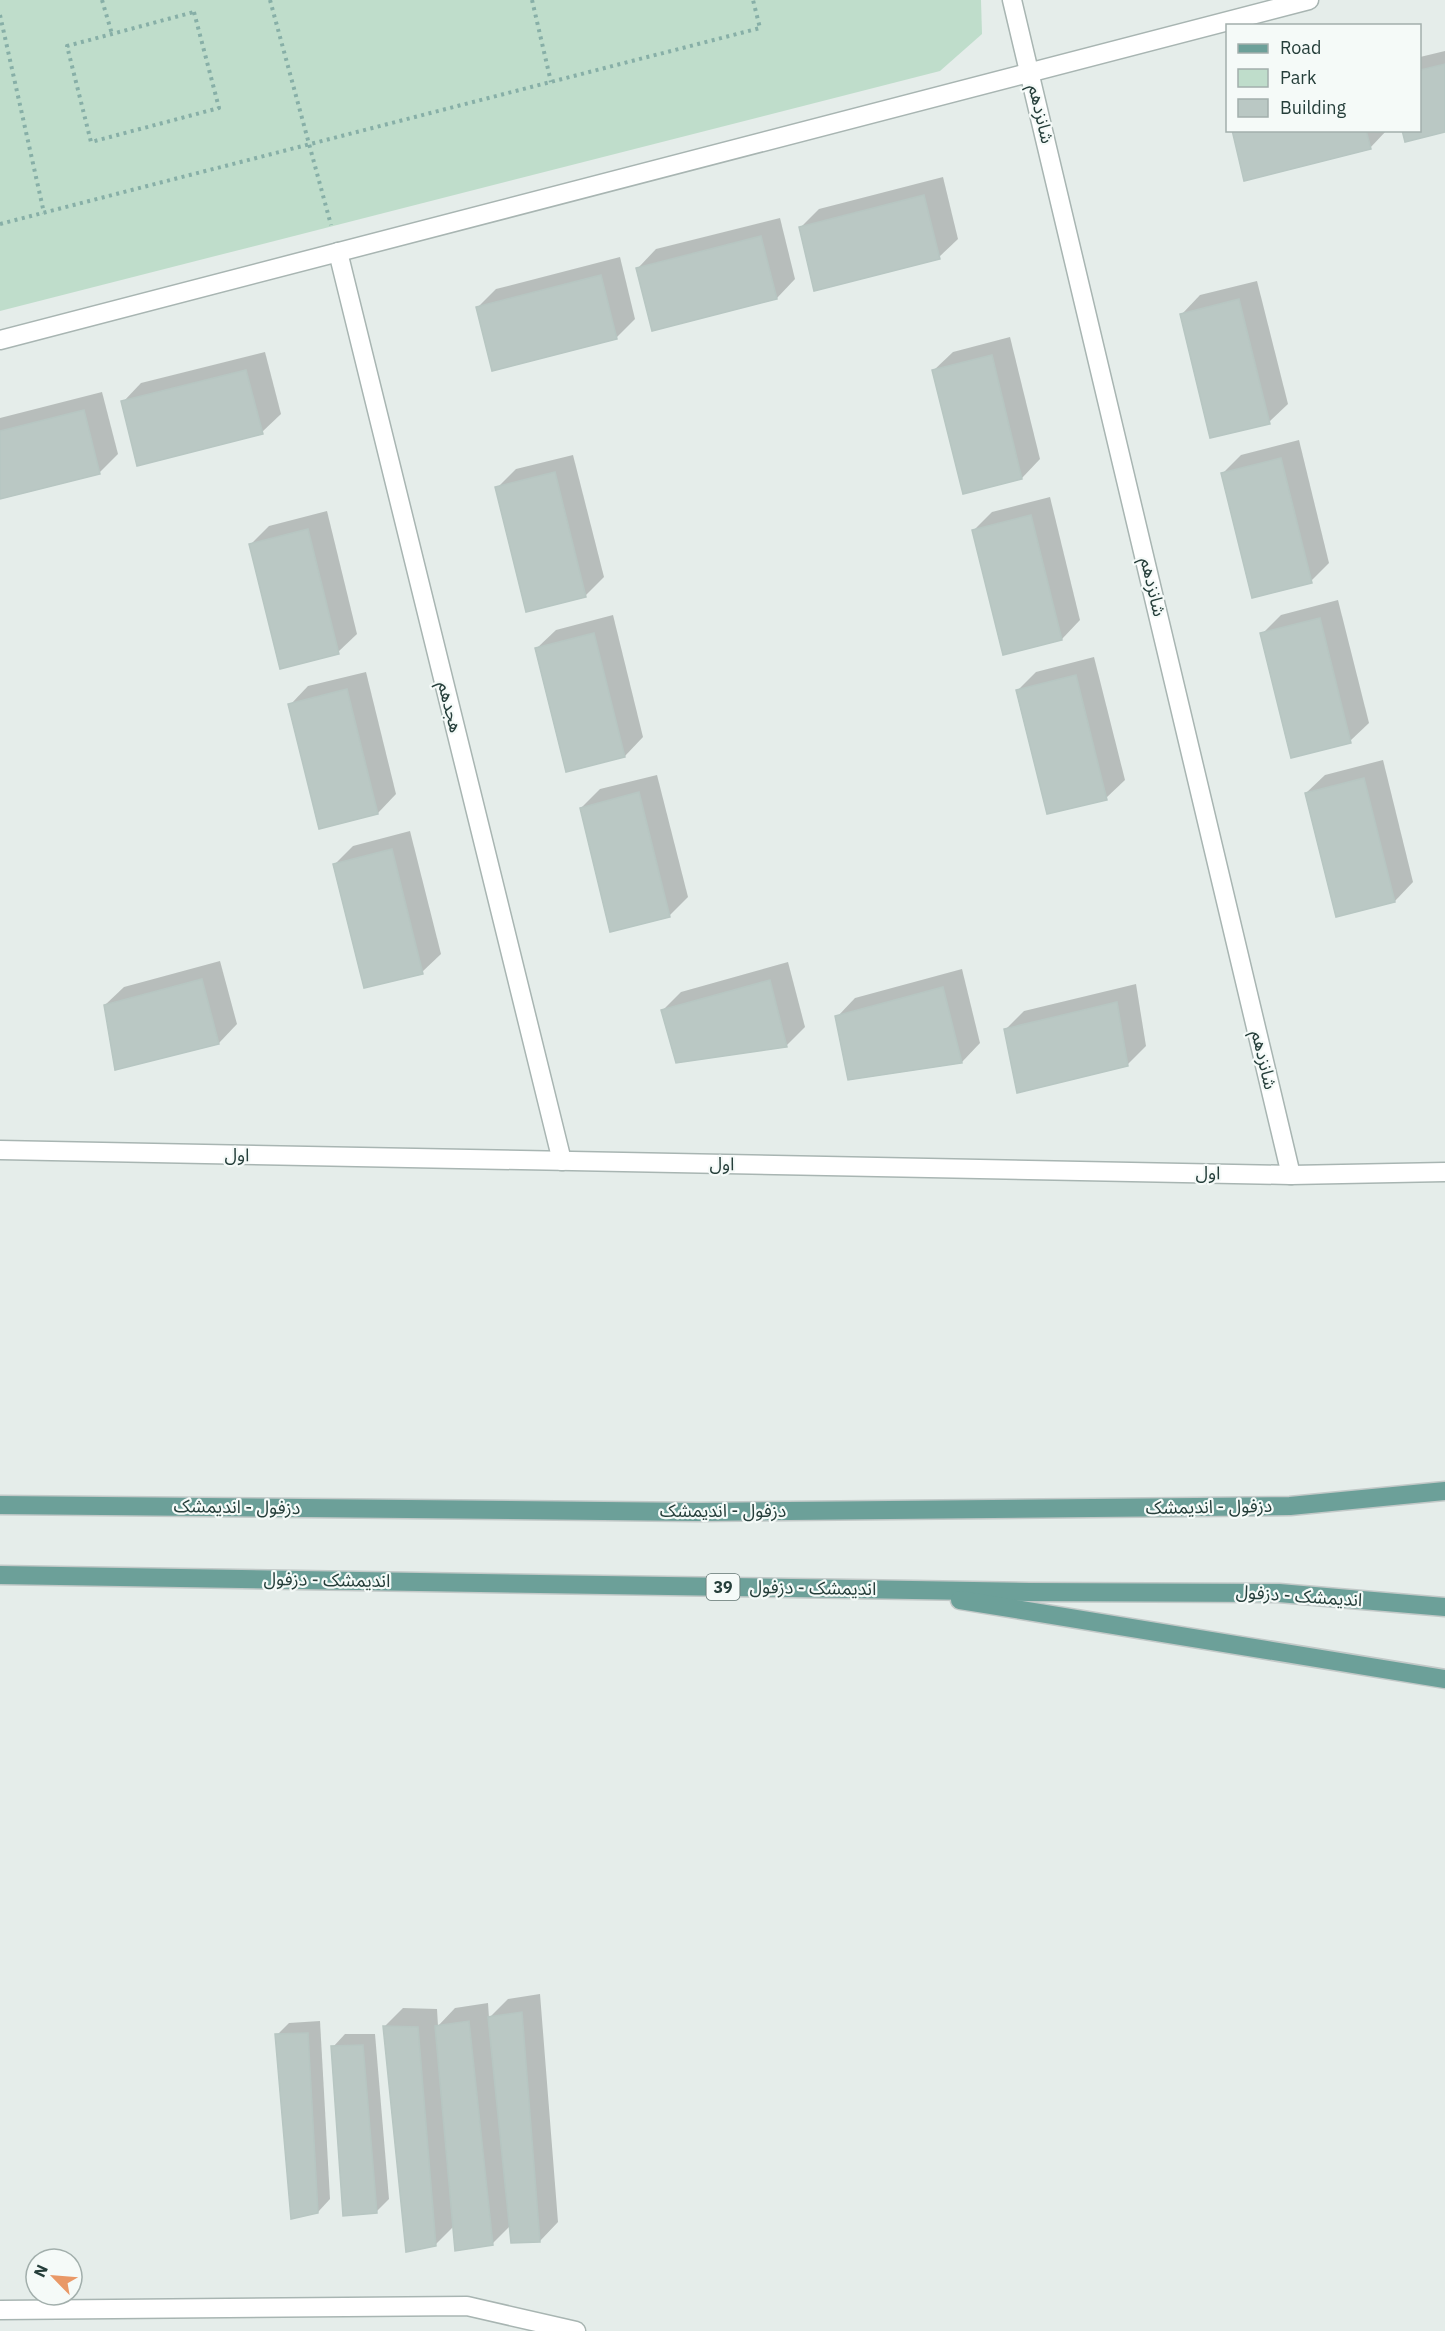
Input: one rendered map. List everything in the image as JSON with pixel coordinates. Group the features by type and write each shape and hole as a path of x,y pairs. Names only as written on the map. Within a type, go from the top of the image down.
{"main road":[{"name":"دزفول - اندیمشک","path":"0,1505 721,1512 1290,1506 1445,1491"},
{"name":"اندیمشک - دزفول","path":"0,1575 896,1590 1268,1593 1445,1607"},
{"path":"896,1590 1445,1678"}],"street":[{"name":"شانزدهم","path":"1012,0 1031,72 1291,1175"},
{"path":"0,340 1309,0"},
{"name":"هجدهم","path":"338,252 562,1161"},
{"name":"اول","path":"0,1150 1291,1175 1445,1172"},
{"path":"0,2310 466,2306 576,2331"}],"path":[{"path":"102,0 112,34"},
{"path":"270,0 338,252"},
{"path":"532,0 550,82"},
{"path":"0,224 760,28 753,0"},
{"path":"194,12 219,108 91,142 67,46 112,34 194,12"},
{"path":"0,15 44,213"}],"green space":[{"path":"0,0 981,0 982,34 940,71 0,311"}],"building":[{"path":"1445,64 1445,132 1405,142 1402,132 1421,132 1421,70"},
{"path":"1232,132 1367,132 1371,149 1244,181"},
{"path":"924,195 940,259 814,291 799,227"},
{"path":"761,236 777,299 652,331 636,268"},
{"path":"601,275 617,339 492,371 476,307"},
{"path":"1239,299 1270,424 1210,438 1180,314"},
{"path":"992,355 1022,479 963,494 932,370"},
{"path":"246,370 263,434 137,466 121,401"},
{"path":"84,410 100,474 0,499 0,431"},
{"path":"1281,458 1312,583 1252,598 1221,473"},
{"path":"555,472 586,597 526,612 495,487"},
{"path":"1031,515 1062,640 1003,655 972,530"},
{"path":"308,529 339,654 280,669 249,544"},
{"path":"1320,618 1351,743 1291,758 1260,633"},
{"path":"594,633 625,757 566,772 535,648"},
{"path":"1076,675 1107,800 1047,814 1016,690"},
{"path":"347,689 378,814 319,829 288,704"},
{"path":"1364,778 1395,902 1336,917 1305,793"},
{"path":"639,792 670,917 610,932 580,808"},
{"path":"392,849 423,974 364,988 333,864"},
{"path":"202,979 219,1044 115,1070 104,1005"},
{"path":"770,980 787,1047 676,1063 661,1010"},
{"path":"943,987 962,1063 848,1080 835,1016"},
{"path":"1117,1002 1128,1066 1017,1093 1004,1029"},
{"path":"522,2012 540,2242 511,2243 488,2017"},
{"path":"469,2021 493,2245 455,2251 435,2026"},
{"path":"383,2026 418,2027 436,2246 406,2252"},
{"path":"308,2033 318,2213 291,2219 275,2034"},
{"path":"363,2045 377,2213 343,2216 331,2046"}]}
